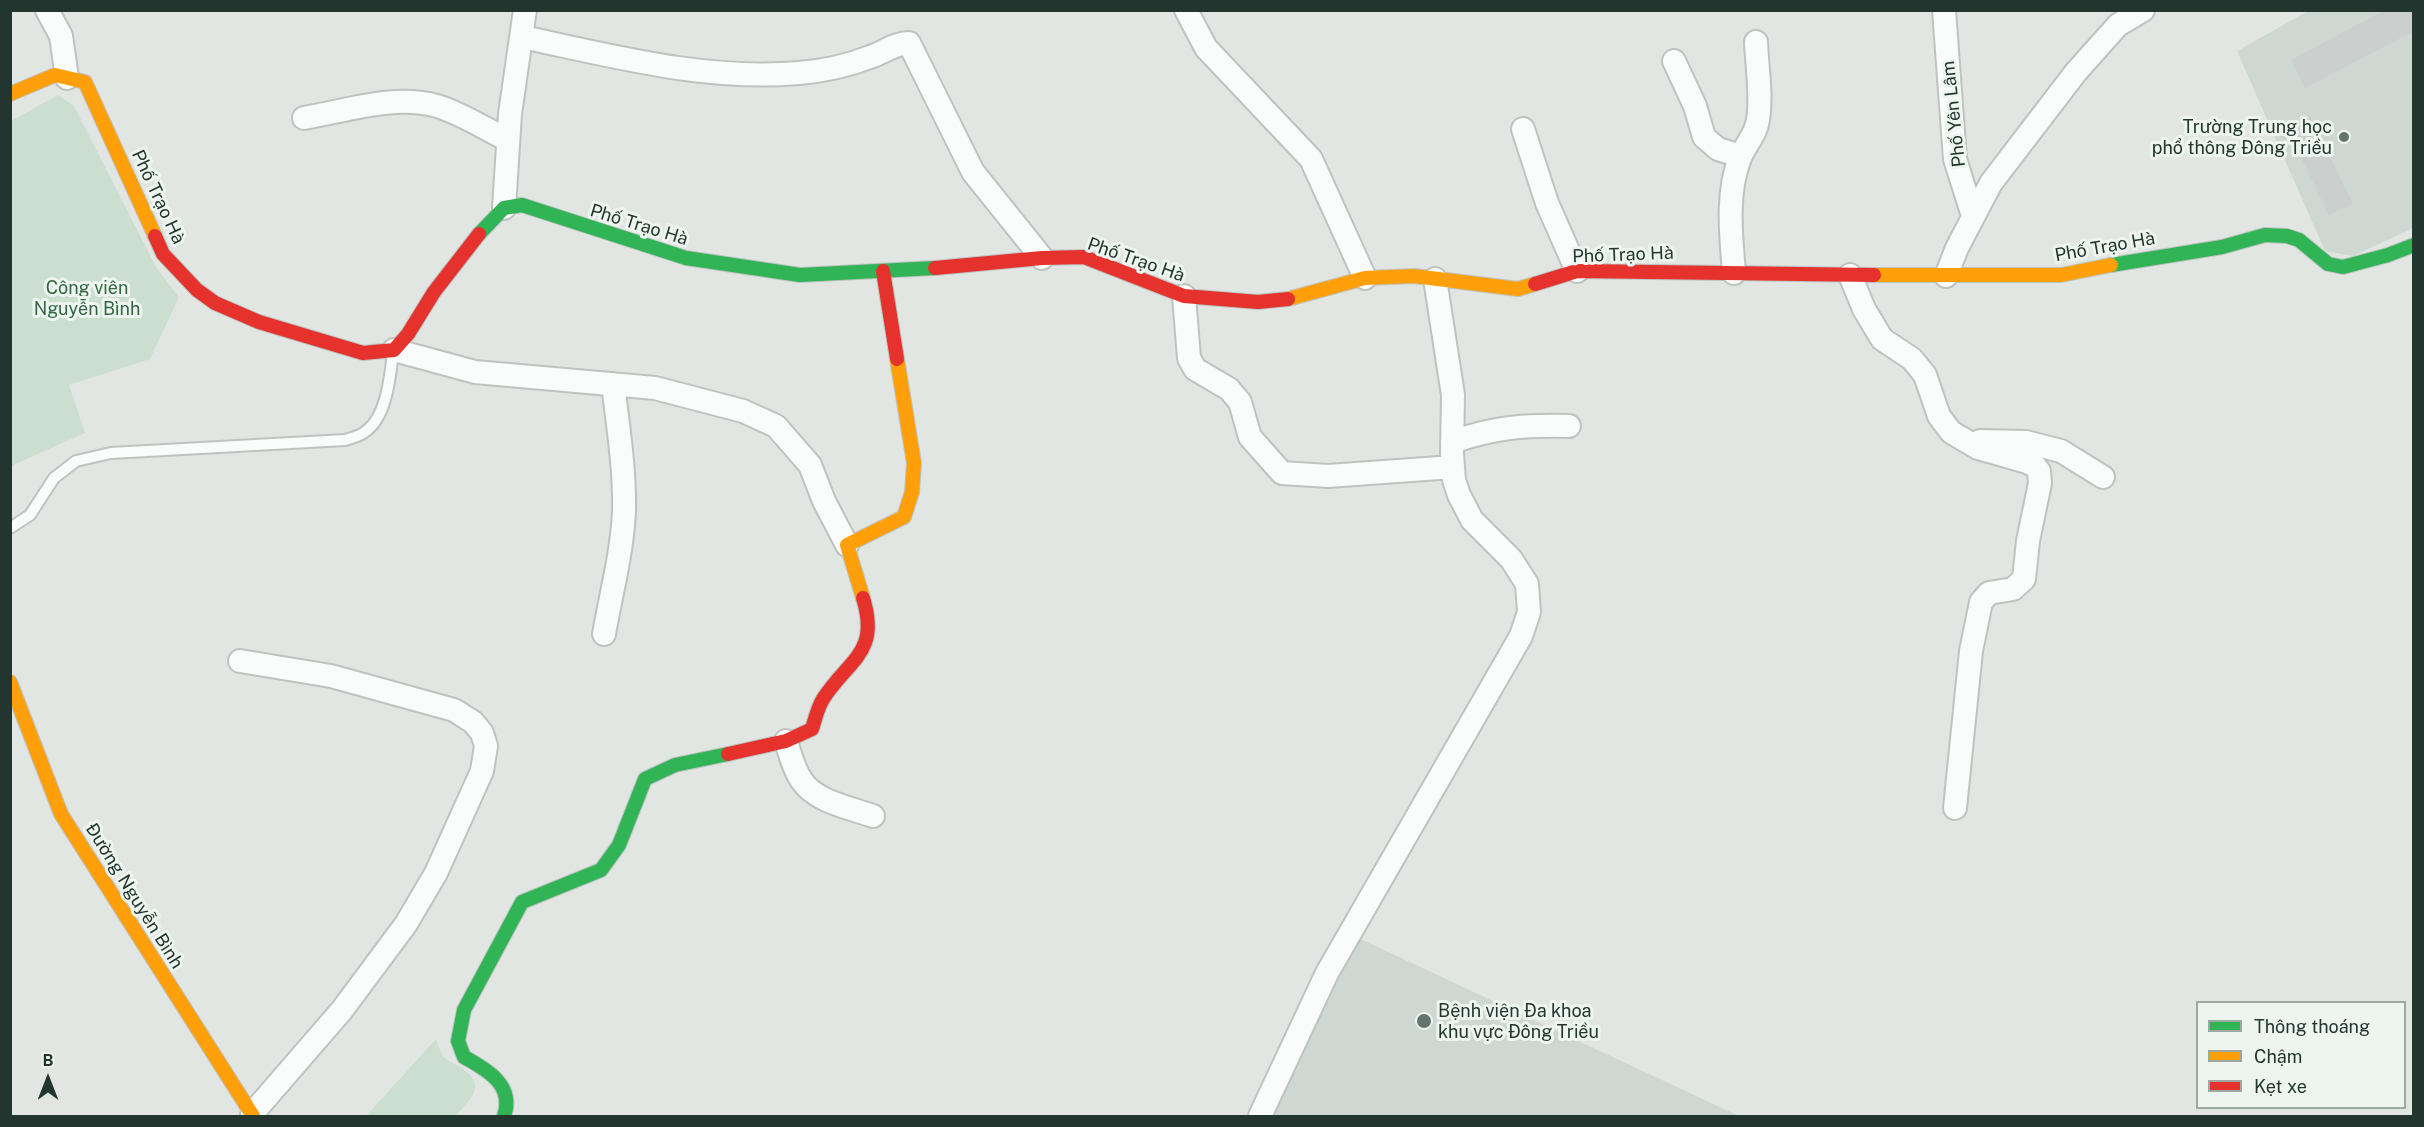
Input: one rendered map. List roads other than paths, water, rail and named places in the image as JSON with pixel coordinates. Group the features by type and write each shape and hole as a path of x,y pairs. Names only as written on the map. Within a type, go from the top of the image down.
{"street":[{"path":"10,94 55,75 68,78 61,36 47,10"},
{"path":"511,1115 494,1074 464,1058 458,1041 464,1010 522,902 601,870 618,845 645,779 675,765 786,741 813,729 822,700 865,647 869,617 847,545 824,501 810,465 776,426 743,411 655,388 475,372 394,350 408,334 434,292 482,230 504,208 508,140 525,10"},
{"path":"1186,10 1206,48 1311,159 1365,278"},
{"name":"Phố Yên Lâm","path":"1944,10 1955,159 1973,216"},
{"path":"1946,276 1957,248 1991,183 2076,72 2118,25 2143,10"},
{"path":"522,37 669,67 759,75 800,73 840,67 872,57 902,43 909,43 974,172 1042,258"},
{"path":"1734,273 1731,237 1733,183 1740,156 1752,138 1758,121 1756,42"},
{"path":"1674,61 1695,106 1704,136 1718,149 1740,156"},
{"name":"Phố Trạo Hà","path":"68,78 85,82 163,254 197,290 215,303 259,322 363,353 394,350"},
{"path":"304,118 392,102 410,102 439,106 508,140"},
{"path":"1523,129 1547,203 1577,271"},
{"name":"Phố Trạo Hà","path":"504,208 522,205 686,258 800,276 959,267 1042,258 1084,257 1184,296 1258,302 1294,298 1365,278 1414,276 1518,289 1577,271 1850,276 2061,275 2142,259 2222,247 2265,235 2287,236 2299,240 2328,264 2343,267 2388,255 2414,245"},
{"path":"847,545 904,517 912,492 914,463 883,271"},
{"path":"1850,276 1873,326 1882,339 1912,359 1925,375 1940,416 1952,432 1966,442 2000,456 2035,466 2040,477 2028,541 2024,579 2013,589 1989,593 1981,602 1971,651 1955,808"},
{"path":"1260,1116 1327,974 1521,636 1529,612 1527,584 1511,560 1472,520 1459,495 1453,467 1453,395 1435,279"},
{"path":"1184,296 1189,358 1195,369 1229,388 1240,402 1250,437 1282,473 1328,476 1453,467"},
{"path":"604,634 624,513 624,479 613,384"},
{"path":"1452,442 1477,433 1522,425 1569,426"},
{"path":"1966,442 2026,442 2061,451 2103,477"},
{"path":"240,661 331,676 454,710 473,722 482,733 486,746 482,771 436,873 406,924 342,1010 253,1115"},
{"name":"Đường Nguyễn Bình","path":"12,689 61,814 253,1115"},
{"path":"786,741 801,780 809,790 873,816"}],"lane":[{"path":"10,528 30,515 54,478 76,461 111,453 345,440 366,432 376,420 388,390 394,350"}],"place":[{"name":"Trường Trung học phổ thông Đông Triều","path":"2344,137"},
{"name":"Bệnh viện Đa khoa khu vực Đông Triều","path":"1424,1021"}],"park label":[{"name":"Công viên Nguyễn Bình","path":"87,298"}]}
